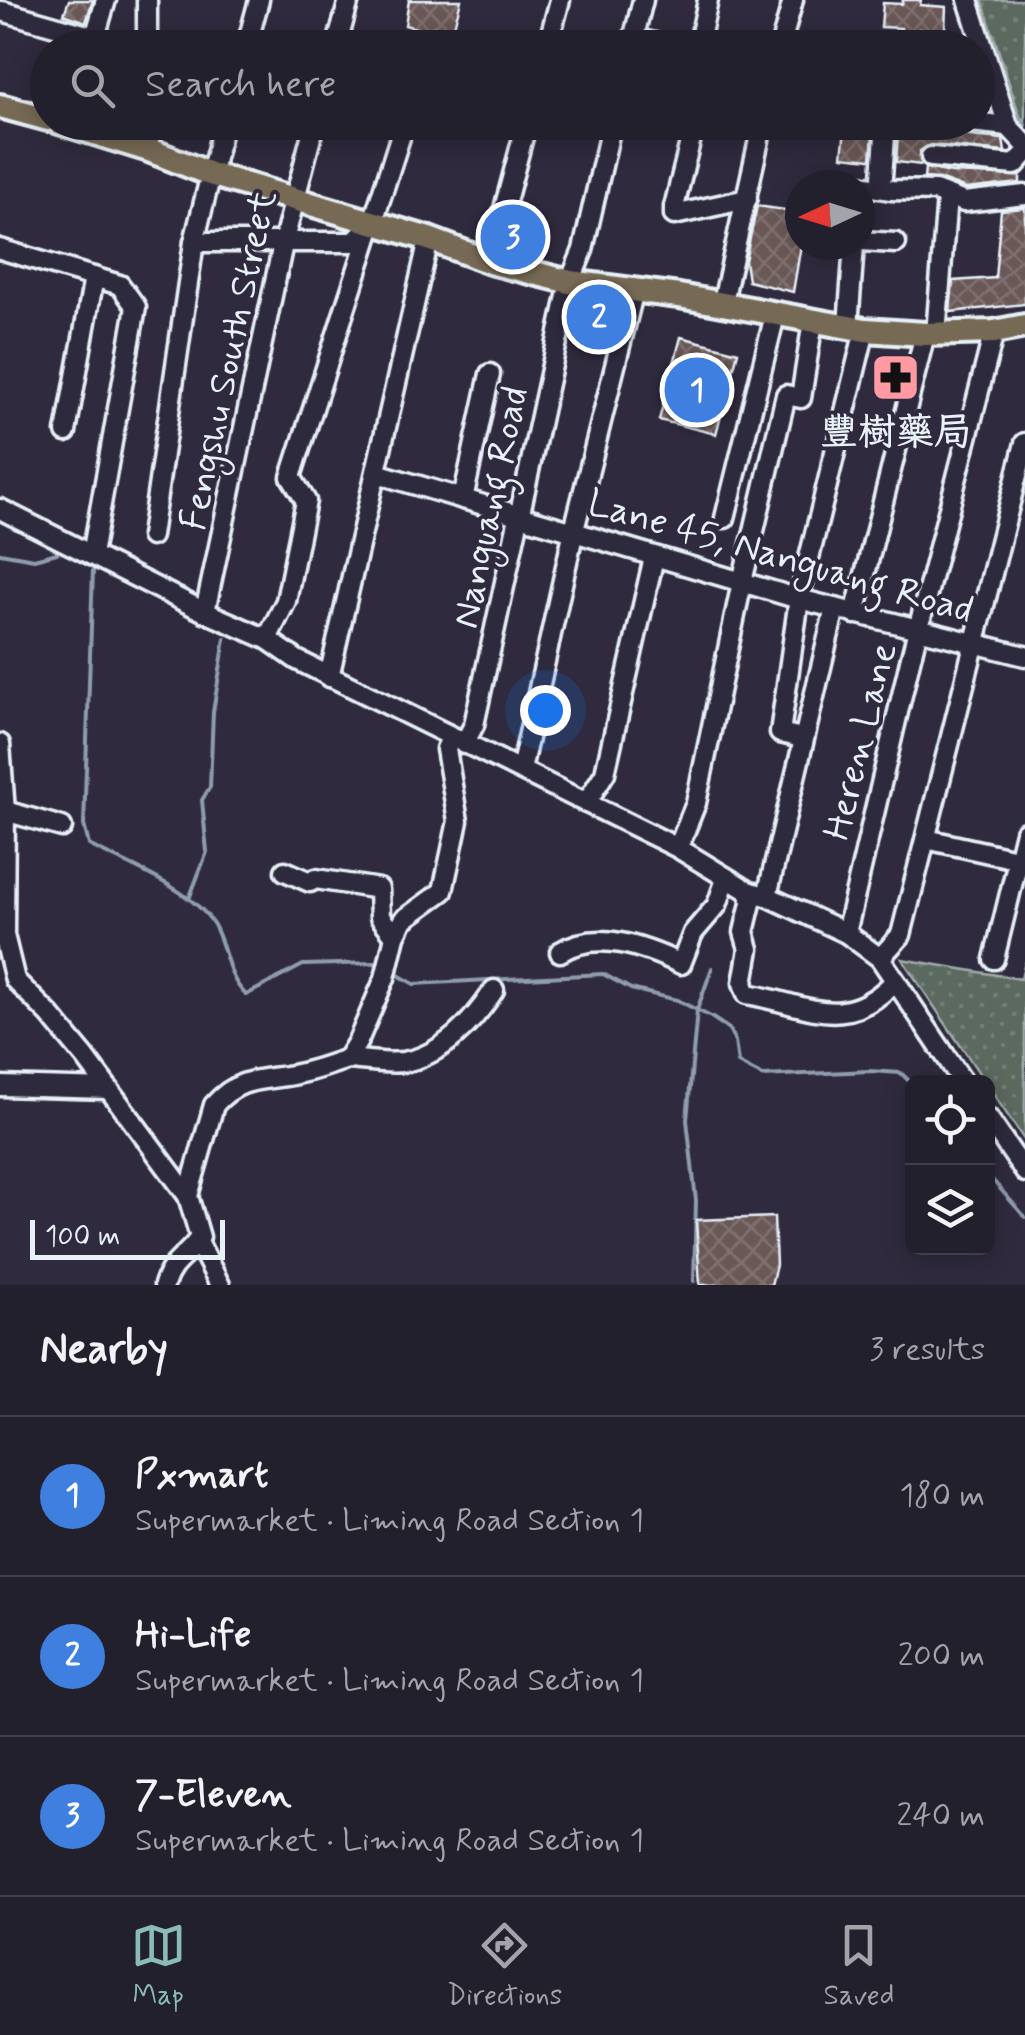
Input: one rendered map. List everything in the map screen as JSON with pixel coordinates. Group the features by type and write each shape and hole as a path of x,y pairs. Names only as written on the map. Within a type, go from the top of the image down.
{"main road":[{"path":"0,106 30,114"},
{"path":"117,140 210,174 490,262 570,282 856,328 930,334 994,332 1025,326"}],"street":[{"path":"97,30 106,0"},
{"path":"147,0 147,30"},
{"path":"251,30 259,0"},
{"path":"341,30 349,0"},
{"path":"552,30 560,0"},
{"path":"635,30 643,0"},
{"path":"702,30 708,0"},
{"path":"784,30 792,0"},
{"path":"968,0 978,30"},
{"path":"2,11 58,30"},
{"path":"995,85 1008,126 1025,144"},
{"path":"995,125 1008,126"},
{"path":"148,140 148,150"},
{"path":"151,536 194,242 219,140"},
{"name":"Fengshu South Street","path":"205,612 283,244 310,140"},
{"path":"267,639 286,601 306,500 291,477 399,140"},
{"path":"490,262 522,140"},
{"name":"Nanguang Road","path":"457,741 474,725 570,282 583,250 608,140"},
{"path":"691,140 674,215 747,198"},
{"path":"722,306 759,140"},
{"path":"882,176 885,140"},
{"path":"931,157 1015,165 1025,154"},
{"path":"875,186 935,192 964,202 1025,194"},
{"path":"855,614 930,334 947,196"},
{"path":"194,242 354,242 372,224"},
{"path":"330,677 429,240"},
{"path":"875,243 896,243"},
{"path":"0,249 120,285 136,308 92,556"},
{"path":"802,738 780,733 799,599 856,328 857,260"},
{"path":"66,432 94,277"},
{"path":"522,770 574,530 634,290"},
{"path":"725,518 775,315"},
{"path":"678,848 696,804 786,395 801,398 814,320"},
{"name":"Heren Lane","path":"846,933 994,332"},
{"path":"463,499 490,374"},
{"path":"880,958 901,935 1024,449"},
{"name":"Lane 45, Nanguang Road","path":"376,473 799,599 1025,656"},
{"path":"0,509 267,639 330,677 678,848 726,879 846,933 880,958 958,1075"},
{"path":"586,803 604,773 654,557"},
{"path":"835,608 758,894 751,903 744,932 750,950 743,984 747,994 830,1014 857,1010 878,998 894,982"},
{"path":"347,1059 385,978 403,920 440,895 448,880 458,821 446,749 457,741"},
{"path":"0,744 6,811 4,935 15,980 50,1014 188,1196 198,1242 220,1285"},
{"path":"6,811 62,827"},
{"path":"994,960 1022,861 1025,832"},
{"path":"926,839 1022,861"},
{"path":"285,871 310,882 379,888 380,917 396,936"},
{"path":"560,952 571,945 602,941 651,951 681,964 693,934 717,905 726,879"},
{"path":"188,1196 214,1105 221,1097 262,1077 299,1074 347,1059 398,1063 428,1054 475,1019 494,990"},
{"path":"0,1086 109,1089"},
{"path":"995,1128 1025,1172"},
{"path":"164,1285 173,1263 198,1242"}],"green space":[{"path":"982,0 1025,0 1025,121 1020,117 995,30"},
{"path":"902,959 1021,979 1025,962 1025,1141 995,1097 995,1075 980,1075"}],"building":[{"path":"69,0 93,0 86,22 64,14"},
{"path":"409,0 461,0 453,30 435,27 423,30 405,25"},
{"path":"903,0 921,0 920,5 946,7 945,30 881,27 883,3 902,4"},
{"path":"1003,139 1005,152 931,145 920,151 922,165 896,162 898,140"},
{"path":"844,140 872,140 871,159 842,156"},
{"path":"925,168 1020,176 1020,183 966,189 924,178"},
{"path":"757,206 785,210 785,260 798,260 793,292 748,281 745,261"},
{"path":"1025,208 1025,304 950,312 953,281 995,278 1001,210"},
{"path":"681,337 738,352 716,434 659,420"},
{"path":"774,1217 776,1265 771,1285 700,1285 696,1220"}],"waterway":[{"path":"978,0 988,30"},
{"path":"995,51 1016,115 1025,125"},
{"path":"0,553 34,559 57,553"},
{"path":"93,570 84,825 89,845 175,889 204,912 214,925 234,979 246,995 303,965 380,966"},
{"path":"189,899 207,852 202,800 210,787 213,712 225,639"},
{"path":"694,1281 696,1201 687,1120 697,1010 712,968"},
{"path":"393,972 414,984 603,974 631,989 677,1000 711,1017 729,1029 738,1063 763,1076 869,1071 901,1073 905,1077"},
{"path":"995,1183 1025,1217"}],"place":[{"name":"7-Eleven","path":"513,237"},
{"name":"Hi-Life","path":"599,317"},
{"name":"豐樹藥局","path":"896,377"},
{"name":"Pxmart","path":"697,390"}]}
